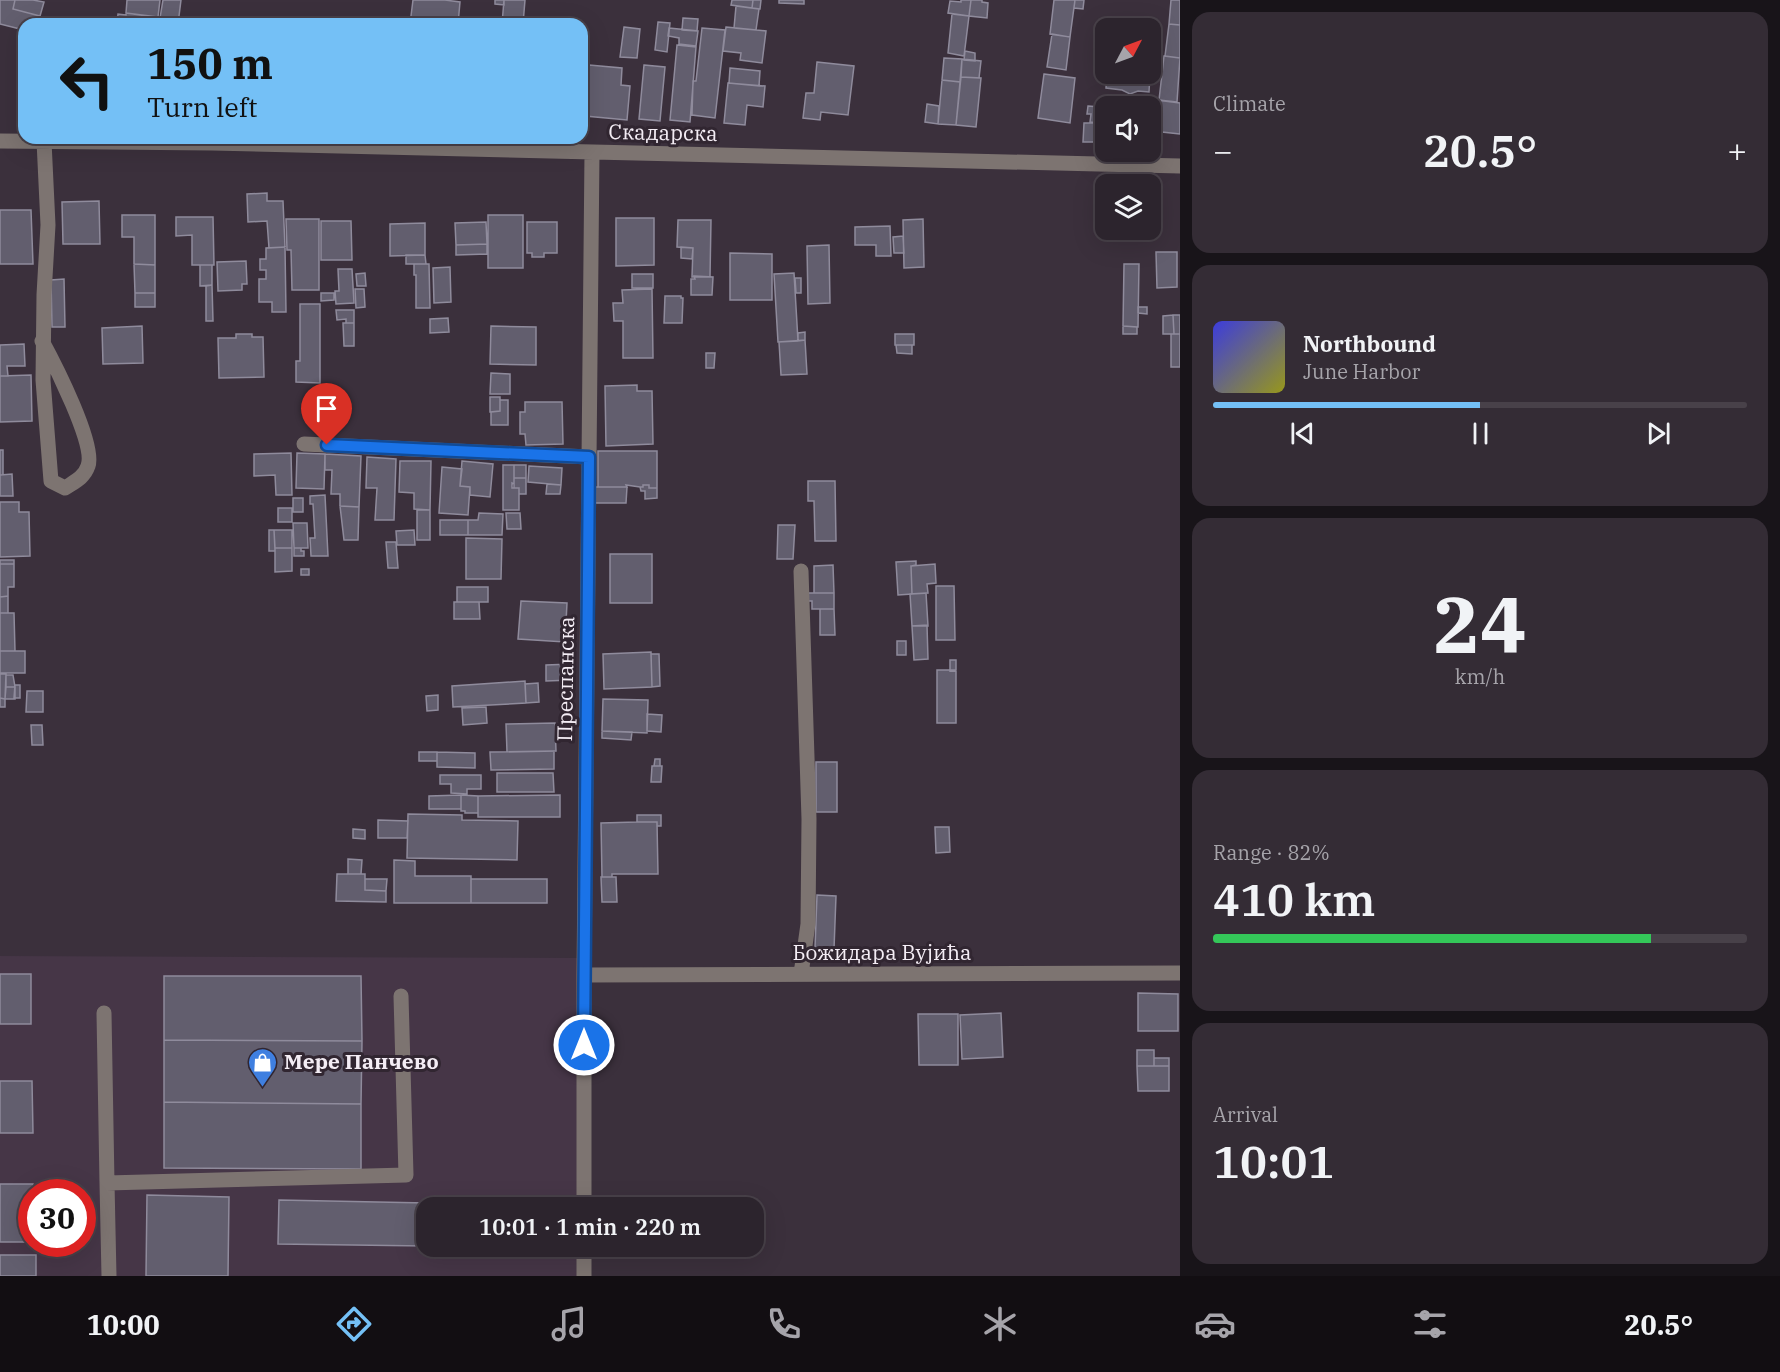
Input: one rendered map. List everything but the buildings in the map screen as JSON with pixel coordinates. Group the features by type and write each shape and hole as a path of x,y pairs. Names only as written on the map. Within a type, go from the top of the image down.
{"street":[{"name":"Скадарска","path":"0,141 18,141"},
{"path":"42,341 58,372 86,439 89,465 82,478 65,488 51,481 46,426 42,341 48,225 44,144"},
{"name":"Скадарска","path":"255,144 1180,166"},
{"name":"Преспанска","path":"584,1197 592,152"},
{"path":"304,444 589,457"},
{"path":"801,571 808,924 801,974"},
{"name":"Божидара Вујића","path":"584,975 1180,973"},
{"path":"107,1183 406,1175 401,996"},
{"path":"104,1013 109,1276"},
{"path":"584,1257 584,1276"}],"shaded area":[{"path":"0,956 579,958 579,1197 416,1197 416,1257 579,1257 579,1276 0,1276"}],"place":[{"name":"Мере Панчево","path":"263,1088"}],"route":[{"path":"327,445 589,457 584,1045"}]}
